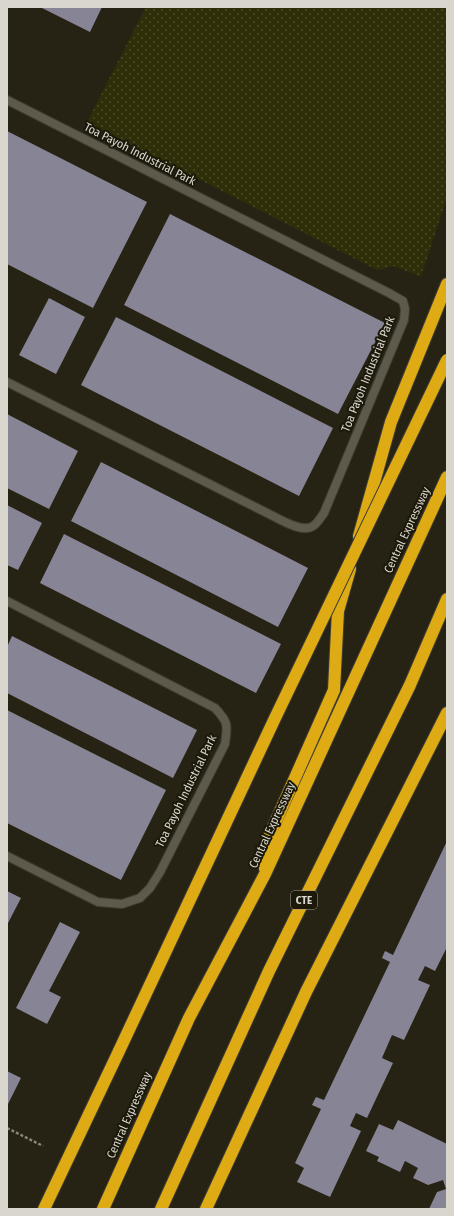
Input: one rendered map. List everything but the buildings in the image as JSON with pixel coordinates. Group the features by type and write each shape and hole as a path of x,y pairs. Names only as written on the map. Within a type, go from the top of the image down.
{"highway":[{"path":"265,874 265,852 267,841 334,690 338,610 391,422 447,284"},
{"path":"44,1209 276,716 447,360"},
{"name":"Central Expressway","path":"103,1209 189,1018 265,874 447,477"},
{"name":"CTE","path":"161,1209 268,971 410,685 447,599"},
{"path":"206,1209 306,992 447,713"}],"lane":[{"name":"Toa Payoh Industrial Park","path":"7,100 389,293 403,301 405,310 404,320 324,513 314,526 306,529 292,525 266,513 7,382"},
{"name":"Toa Payoh Industrial Park","path":"7,601 215,708 225,719 227,729 225,744 160,872 150,888 140,898 122,904 98,902 7,856"}],"path":[{"path":"7,1128 43,1146"}],"shaded area":[{"path":"146,7 447,7 447,197 421,277 394,266 377,270 87,122"}]}
